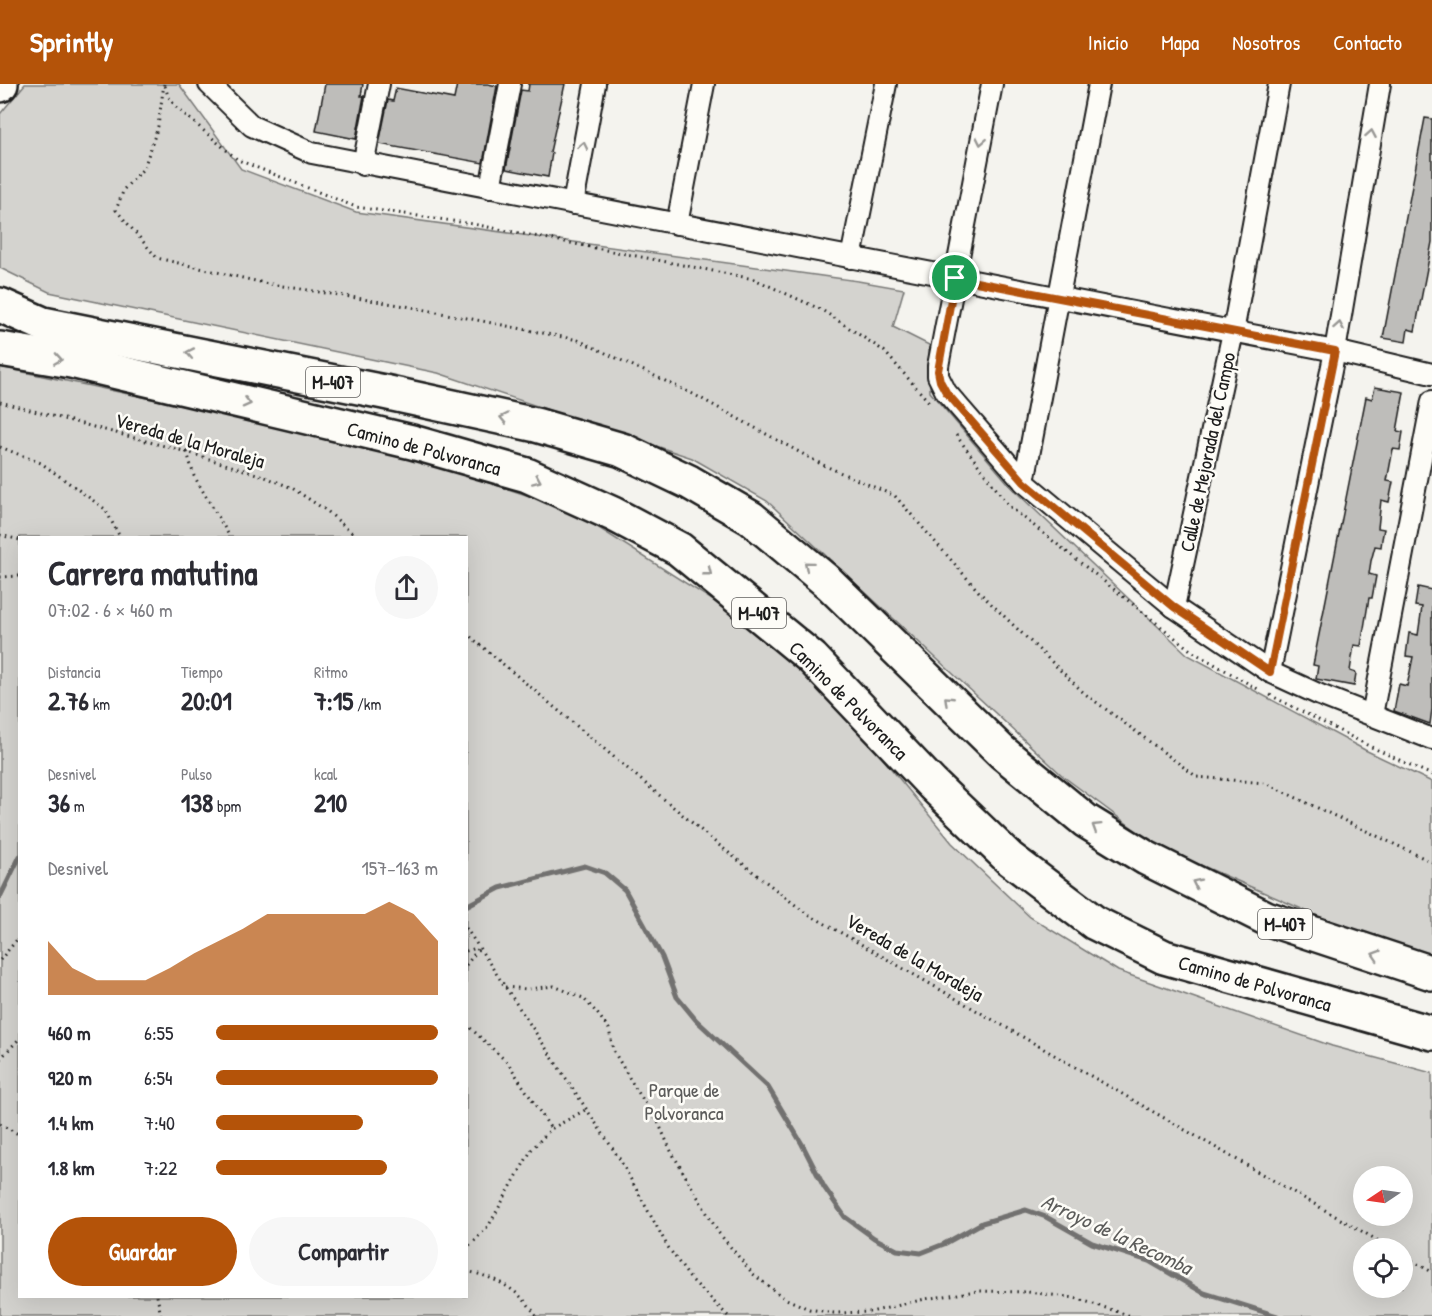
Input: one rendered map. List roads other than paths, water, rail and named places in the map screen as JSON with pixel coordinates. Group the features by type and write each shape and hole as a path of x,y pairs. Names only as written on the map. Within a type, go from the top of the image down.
{"highway":[{"name":"M-407","path":"0,305 43,324 524,422 622,450 689,482 751,518 830,584 1002,752 1086,821 1146,858 1266,918 1432,973"},
{"name":"Camino de Polvoranca","path":"0,349 71,361 412,442 527,475 613,514 679,549 812,658 932,784 1009,858 1095,922 1164,957 1432,1034"},
{"name":"M-407","path":"1164,957 1218,990 1432,1048"}],"street":[{"path":"209,84 252,126 312,153 363,165 1335,351 1432,374"},
{"path":"363,165 379,84"},
{"path":"490,188 510,84"},
{"path":"573,204 595,84"},
{"path":"677,224 704,84"},
{"path":"851,258 885,84"},
{"path":"992,84 938,376 946,392 1024,482 1174,607 1270,672 1320,695 1432,739"},
{"path":"1024,482 1099,84"},
{"name":"Calle de Mejorada del Campo","path":"1174,607 1233,332 1279,84"},
{"path":"1270,672 1335,351 1380,84"},
{"path":"1371,715 1432,401"}],"waterway":[{"name":"Arroyo de la Recomba","path":"0,897 18,860"},
{"name":"Arroyo de la Recomba","path":"468,905 500,888 585,866 605,873 625,890 662,957 677,997 696,1020 768,1087 802,1144 824,1187 845,1217 874,1238 897,1250 921,1253 944,1244 982,1223 1026,1210 1046,1217 1092,1243 1149,1261 1204,1293 1277,1316"}],"park label":[{"name":"Parque de Polvoranca","path":"684,1100"}]}
